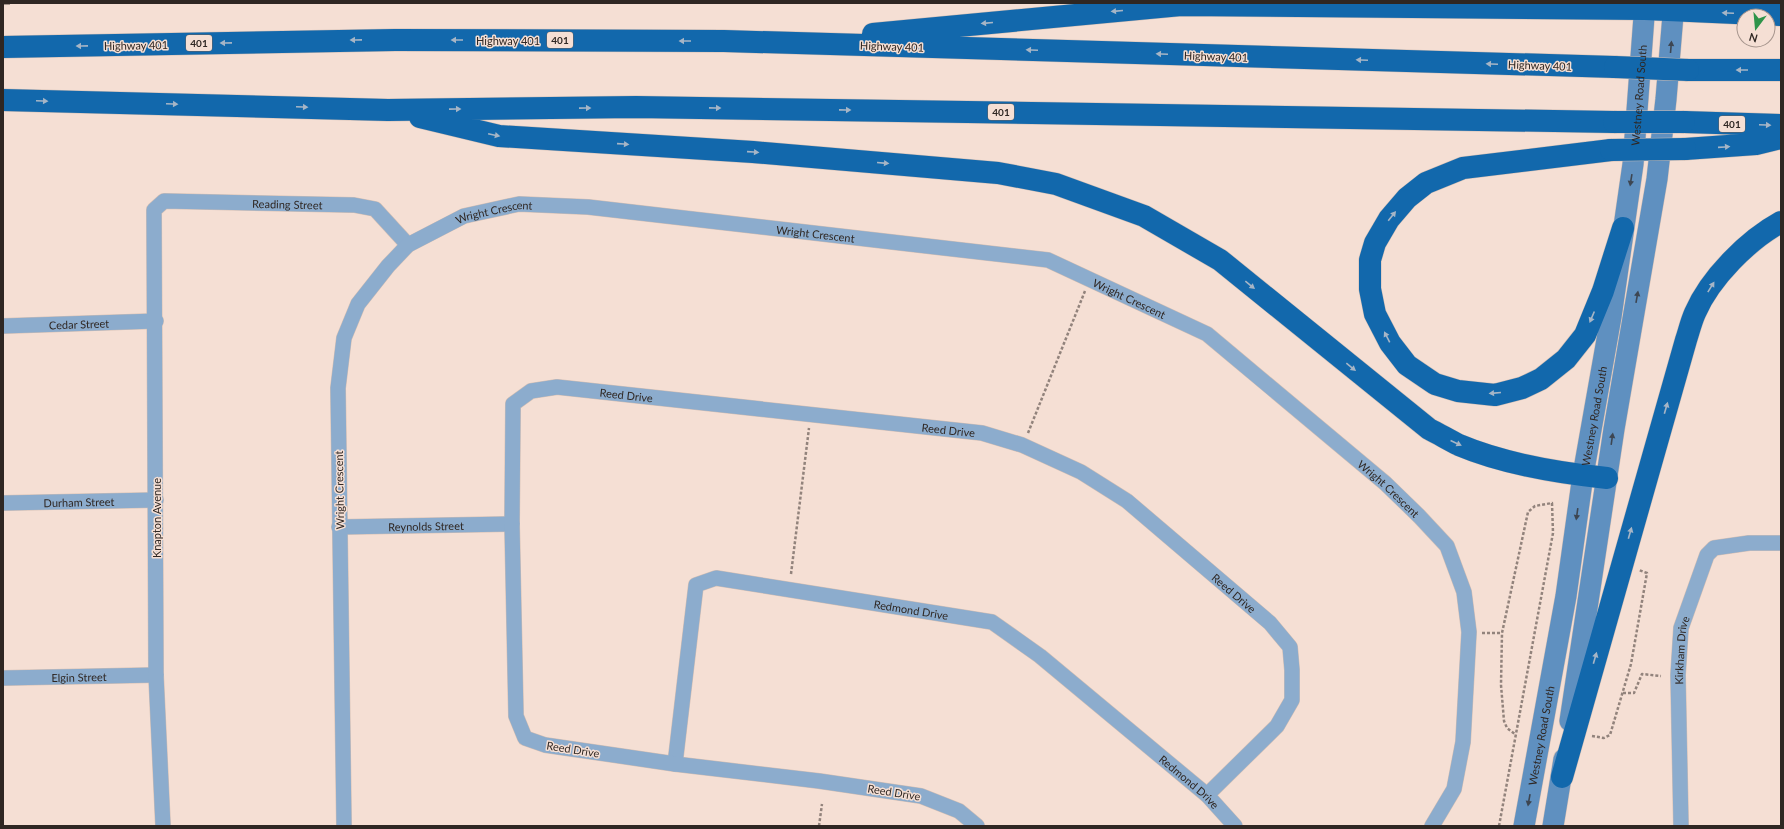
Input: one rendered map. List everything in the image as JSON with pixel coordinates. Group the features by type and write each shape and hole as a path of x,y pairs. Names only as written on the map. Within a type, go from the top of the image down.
{"highway":[{"path":"724,41 873,34 1181,5 1674,6 1781,15"},
{"name":"Highway 401","path":"3,47 395,40 724,41 1688,70 1781,70"},
{"name":"401","path":"3,100 388,110 636,107 1684,122 1781,125"},
{"path":"388,110 499,136 753,152 998,173 1056,184 1144,216 1220,260 1429,429 1459,445 1504,460 1607,478"},
{"path":"1623,228 1603,291 1584,335 1566,358 1541,379 1522,388 1495,395 1458,391 1435,384 1407,365 1390,343 1375,314 1370,290 1370,260 1375,243 1389,219 1407,198 1426,183 1463,168 1611,150 1685,149 1756,144 1781,138"},
{"path":"1562,777 1695,312 1722,270 1766,230 1781,222"}],"main road":[{"name":"Westney Road South","path":"1524,826 1566,596 1583,475 1611,317 1633,164 1645,6"},
{"name":"Westney Road South","path":"1553,826 1562,777 1614,430 1657,179 1674,6"}],"street":[{"name":"Reading Street","path":"154,210 164,201 354,205 375,209 408,245"},
{"name":"Wright Crescent","path":"344,826 338,388 344,338 358,304 388,266 408,245 464,216 519,204 581,206 1048,260 1207,334 1385,483 1447,546 1464,592 1469,632 1463,742 1454,789 1432,826"},
{"name":"Knapton Avenue","path":"154,210 156,321 156,675 163,826"},
{"name":"Cedar Street","path":"3,326 156,321"},
{"name":"Reed Drive","path":"977,826 959,811 921,796 819,781 675,764 545,745 525,738 516,716 512,524 513,404 530,390 557,387 982,434 1022,444 1081,472 1127,501 1270,623 1290,647 1292,700 1277,726 1206,795"},
{"name":"Durham Street","path":"3,503 156,500"},
{"name":"Reynolds Street","path":"339,527 512,524"},
{"name":"Kirkham Drive","path":"1681,826 1678,675 1681,628 1707,555 1714,548 1749,542 1781,543"},
{"name":"Redmond Drive","path":"675,764 696,585 716,578 992,622 1040,656 1206,795 1235,826"},
{"name":"Elgin Street","path":"3,678 156,675"}],"path":[{"path":"1022,444 1083,297 1088,279"},
{"path":"791,574 810,415"},
{"path":"1499,826 1553,533 1552,504 1535,506 1528,512 1502,633 1501,685 1504,721 1507,728 1515,734"},
{"path":"1590,735 1604,738 1610,735 1631,664 1647,573 1634,568"},
{"path":"1469,632 1502,633"},
{"path":"1623,693 1634,693 1642,674 1662,676"},
{"path":"819,826 822,804"}],"railway":[{"path":"3,3 14,3"}]}
